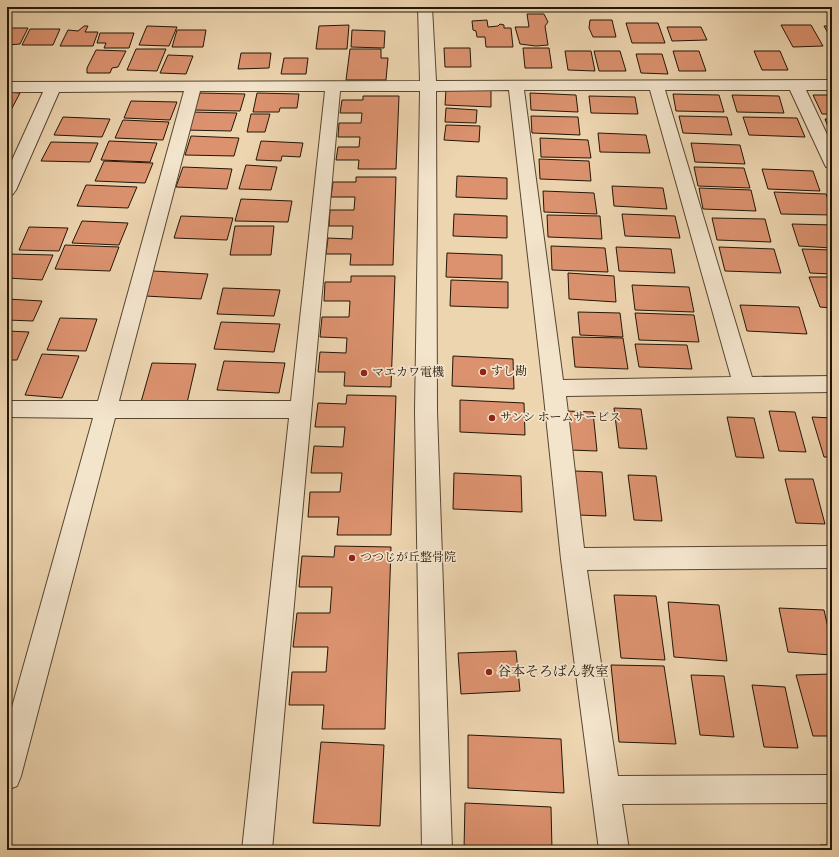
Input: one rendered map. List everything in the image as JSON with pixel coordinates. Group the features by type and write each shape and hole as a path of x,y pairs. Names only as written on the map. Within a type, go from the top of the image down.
{"street":[{"path":"425,7 428,86 426,411 437,850"},
{"path":"796,85 832,163"},
{"path":"7,87 832,85"},
{"path":"257,850 333,86"},
{"path":"516,86 554,388 573,559 607,790 614,850"},
{"path":"656,86 744,385"},
{"path":"7,190 53,87"},
{"path":"7,776 193,87"},
{"path":"554,388 832,384"},
{"path":"7,409 301,410"},
{"path":"573,559 832,557"},
{"path":"607,790 832,789"}],"building":[{"path":"527,14 544,14 548,22 545,26 548,45 536,46 520,44 515,27 529,27"},
{"path":"487,20 488,27 498,26 500,24 504,25 504,28 511,28 513,47 486,47 485,37 477,37 476,31 473,30 472,21"},
{"path":"590,20 612,20 616,37 593,37 589,28"},
{"path":"626,23 658,23 665,43 632,43"},
{"path":"349,25 347,49 316,49 319,26"},
{"path":"781,25 811,25 823,46 793,47"},
{"path":"84,26 88,26 85,32 98,32 93,46 60,46 68,30 78,31"},
{"path":"147,26 177,27 169,46 139,45"},
{"path":"824,26 832,26 832,40"},
{"path":"667,27 701,27 707,40 672,41"},
{"path":"7,28 28,28 20,44 7,45"},
{"path":"30,29 60,29 53,45 22,45"},
{"path":"177,30 206,30 203,47 172,47"},
{"path":"352,30 385,31 384,48 351,47"},
{"path":"100,33 134,33 129,48 104,48 106,43 97,43"},
{"path":"444,48 470,48 471,67 445,67"},
{"path":"523,48 549,48 552,68 525,68"},
{"path":"136,49 166,49 157,71 127,70"},
{"path":"350,49 381,49 381,58 388,58 386,80 346,80"},
{"path":"96,50 126,51 118,67 112,68 110,73 87,73 87,68"},
{"path":"565,51 591,51 595,71 568,70"},
{"path":"594,51 620,51 626,71 599,71"},
{"path":"673,51 699,51 706,71 679,71"},
{"path":"754,51 780,51 788,70 762,70"},
{"path":"241,53 271,53 269,68 238,69"},
{"path":"636,54 662,54 668,74 641,73"},
{"path":"168,55 193,56 186,74 160,73"},
{"path":"284,58 308,58 306,74 281,74"},
{"path":"446,89 491,90 491,107 445,105"},
{"path":"7,92 20,93 11,110 7,109"},
{"path":"200,93 245,94 240,111 194,110"},
{"path":"257,93 299,94 297,108 280,108 279,112 253,112"},
{"path":"530,93 576,95 578,112 531,110"},
{"path":"673,94 719,95 724,112 676,111"},
{"path":"732,95 779,96 784,113 737,112"},
{"path":"813,95 832,95 832,114 822,114"},
{"path":"363,96 399,96 396,169 358,169 359,160 336,160 338,147 359,147 360,137 338,137 339,123 361,123 362,113 340,113 342,100 363,100"},
{"path":"589,96 635,97 638,114 591,113"},
{"path":"131,101 177,102 170,120 124,118"},
{"path":"446,108 477,110 476,123 445,122"},
{"path":"190,112 237,113 231,131 184,130"},
{"path":"251,114 270,114 265,132 247,132"},
{"path":"531,116 578,117 580,135 532,133"},
{"path":"679,116 727,117 732,135 683,133"},
{"path":"63,117 110,119 102,137 54,135"},
{"path":"743,117 797,118 805,137 749,135"},
{"path":"825,119 832,119 832,137"},
{"path":"123,120 169,122 163,140 115,138"},
{"path":"446,125 480,126 479,142 444,140"},
{"path":"598,133 646,135 650,153 600,152"},
{"path":"191,136 239,138 234,156 185,155"},
{"path":"540,138 588,140 591,158 541,157"},
{"path":"109,141 157,143 150,162 101,160"},
{"path":"261,141 303,143 300,157 282,156 281,161 256,160"},
{"path":"51,142 98,143 90,162 41,161"},
{"path":"691,143 740,145 745,164 695,162"},
{"path":"539,159 589,161 591,181 540,179"},
{"path":"104,161 153,163 145,183 95,181"},
{"path":"246,165 277,167 271,190 239,189"},
{"path":"183,167 232,169 227,189 176,187"},
{"path":"694,167 744,168 750,188 698,186"},
{"path":"762,169 813,171 820,191 768,189"},
{"path":"457,176 507,178 507,199 456,197"},
{"path":"356,177 396,177 393,265 350,265 351,254 326,254 328,238 352,239 353,226 329,226 330,210 354,210 355,197 331,197 333,182 356,182"},
{"path":"86,185 137,187 128,208 77,206"},
{"path":"612,186 663,188 667,209 614,206"},
{"path":"699,188 751,190 756,211 703,209"},
{"path":"543,191 594,193 597,214 544,212"},
{"path":"774,192 826,194 832,210 832,215 781,214"},
{"path":"241,199 292,201 288,222 235,221"},
{"path":"454,214 507,216 507,238 453,236"},
{"path":"622,214 675,216 680,238 625,236"},
{"path":"547,215 600,216 602,239 548,237"},
{"path":"181,216 233,218 227,240 174,238"},
{"path":"712,218 765,219 771,242 717,240"},
{"path":"82,221 128,223 119,245 72,243"},
{"path":"792,224 832,225 832,248 799,246"},
{"path":"235,226 274,226 271,255 230,255"},
{"path":"29,227 68,228 59,251 19,250"},
{"path":"65,245 119,247 110,271 55,269"},
{"path":"551,246 605,248 608,272 552,270"},
{"path":"616,247 671,249 675,273 619,271"},
{"path":"719,247 774,249 781,273 725,271"},
{"path":"802,249 832,250 832,274 810,273"},
{"path":"447,253 502,255 502,279 446,277"},
{"path":"7,254 53,255 42,280 7,278"},
{"path":"153,271 208,274 201,299 145,296"},
{"path":"568,273 614,276 616,302 569,299"},
{"path":"351,276 395,276 391,387 344,386 345,372 318,372 320,352 346,353 347,338 320,337 322,317 349,317 350,301 324,301 325,282 351,282"},
{"path":"809,277 832,277 832,308 820,307"},
{"path":"451,280 508,282 508,308 450,306"},
{"path":"632,285 689,287 694,312 635,310"},
{"path":"223,288 280,290 274,316 217,314"},
{"path":"7,299 42,301 33,321 7,320"},
{"path":"740,305 799,307 807,334 747,331"},
{"path":"578,312 620,313 623,337 580,335"},
{"path":"635,313 694,315 699,342 639,340"},
{"path":"60,318 97,319 86,351 47,350"},
{"path":"221,322 280,324 274,352 214,349"},
{"path":"7,331 29,332 17,360 7,360"},
{"path":"572,337 623,338 628,369 575,367"},
{"path":"635,344 687,345 692,369 639,367"},
{"path":"42,354 79,356 62,398 25,395"},
{"name":"すし勘","path":"453,356 513,359 514,389 452,386"},
{"path":"224,361 285,363 279,393 217,390"},
{"path":"152,363 196,364 187,403 141,402"},
{"path":"347,395 396,396 391,535 337,535 339,517 308,517 310,492 340,492 342,473 311,473 314,446 343,447 345,427 315,427 318,403 346,404"},
{"name":"サンシ ホームサービス","path":"460,400 524,403 525,435 460,432"},
{"path":"614,408 641,409 647,449 619,448"},
{"path":"567,411 593,412 597,451 570,450"},
{"path":"769,411 795,412 806,452 779,451"},
{"path":"727,417 754,418 764,458 736,457"},
{"path":"812,417 832,418 832,457 824,457"},
{"path":"574,471 602,472 606,516 577,515"},
{"path":"454,473 521,476 522,512 453,509"},
{"path":"628,475 656,476 662,521 634,520"},
{"path":"785,479 813,479 825,524 796,523"},
{"path":"335,546 391,547 385,729 322,729 324,705 289,705 292,672 326,672 328,647 293,647 297,613 330,613 332,587 299,587 302,556 334,557"},
{"path":"614,595 656,596 665,660 621,658"},
{"path":"668,602 719,605 727,661 674,657"},
{"path":"779,608 824,610 832,646 832,655 788,652"},
{"name":"谷本そろばん教室","path":"516,651 520,691 461,694 458,653"},
{"path":"611,665 664,666 676,744 619,742"},
{"path":"832,674 832,736 813,736 796,675"},
{"path":"691,675 724,676 734,737 700,735"},
{"path":"752,685 785,687 798,748 764,747"},
{"path":"468,735 561,739 564,793 468,788"},
{"path":"321,742 384,745 380,826 313,823"},
{"path":"465,803 551,807 552,850 464,850"},
{"path":"820,845 832,845 832,850 821,850"}],"place":[{"name":"すし勘","path":"483,372"},
{"name":"マエカワ電機","path":"364,373"},
{"name":"サンシ ホームサービス","path":"492,418"},
{"name":"つつじが丘整骨院","path":"352,558"},
{"name":"谷本そろばん教室","path":"489,672"}]}
